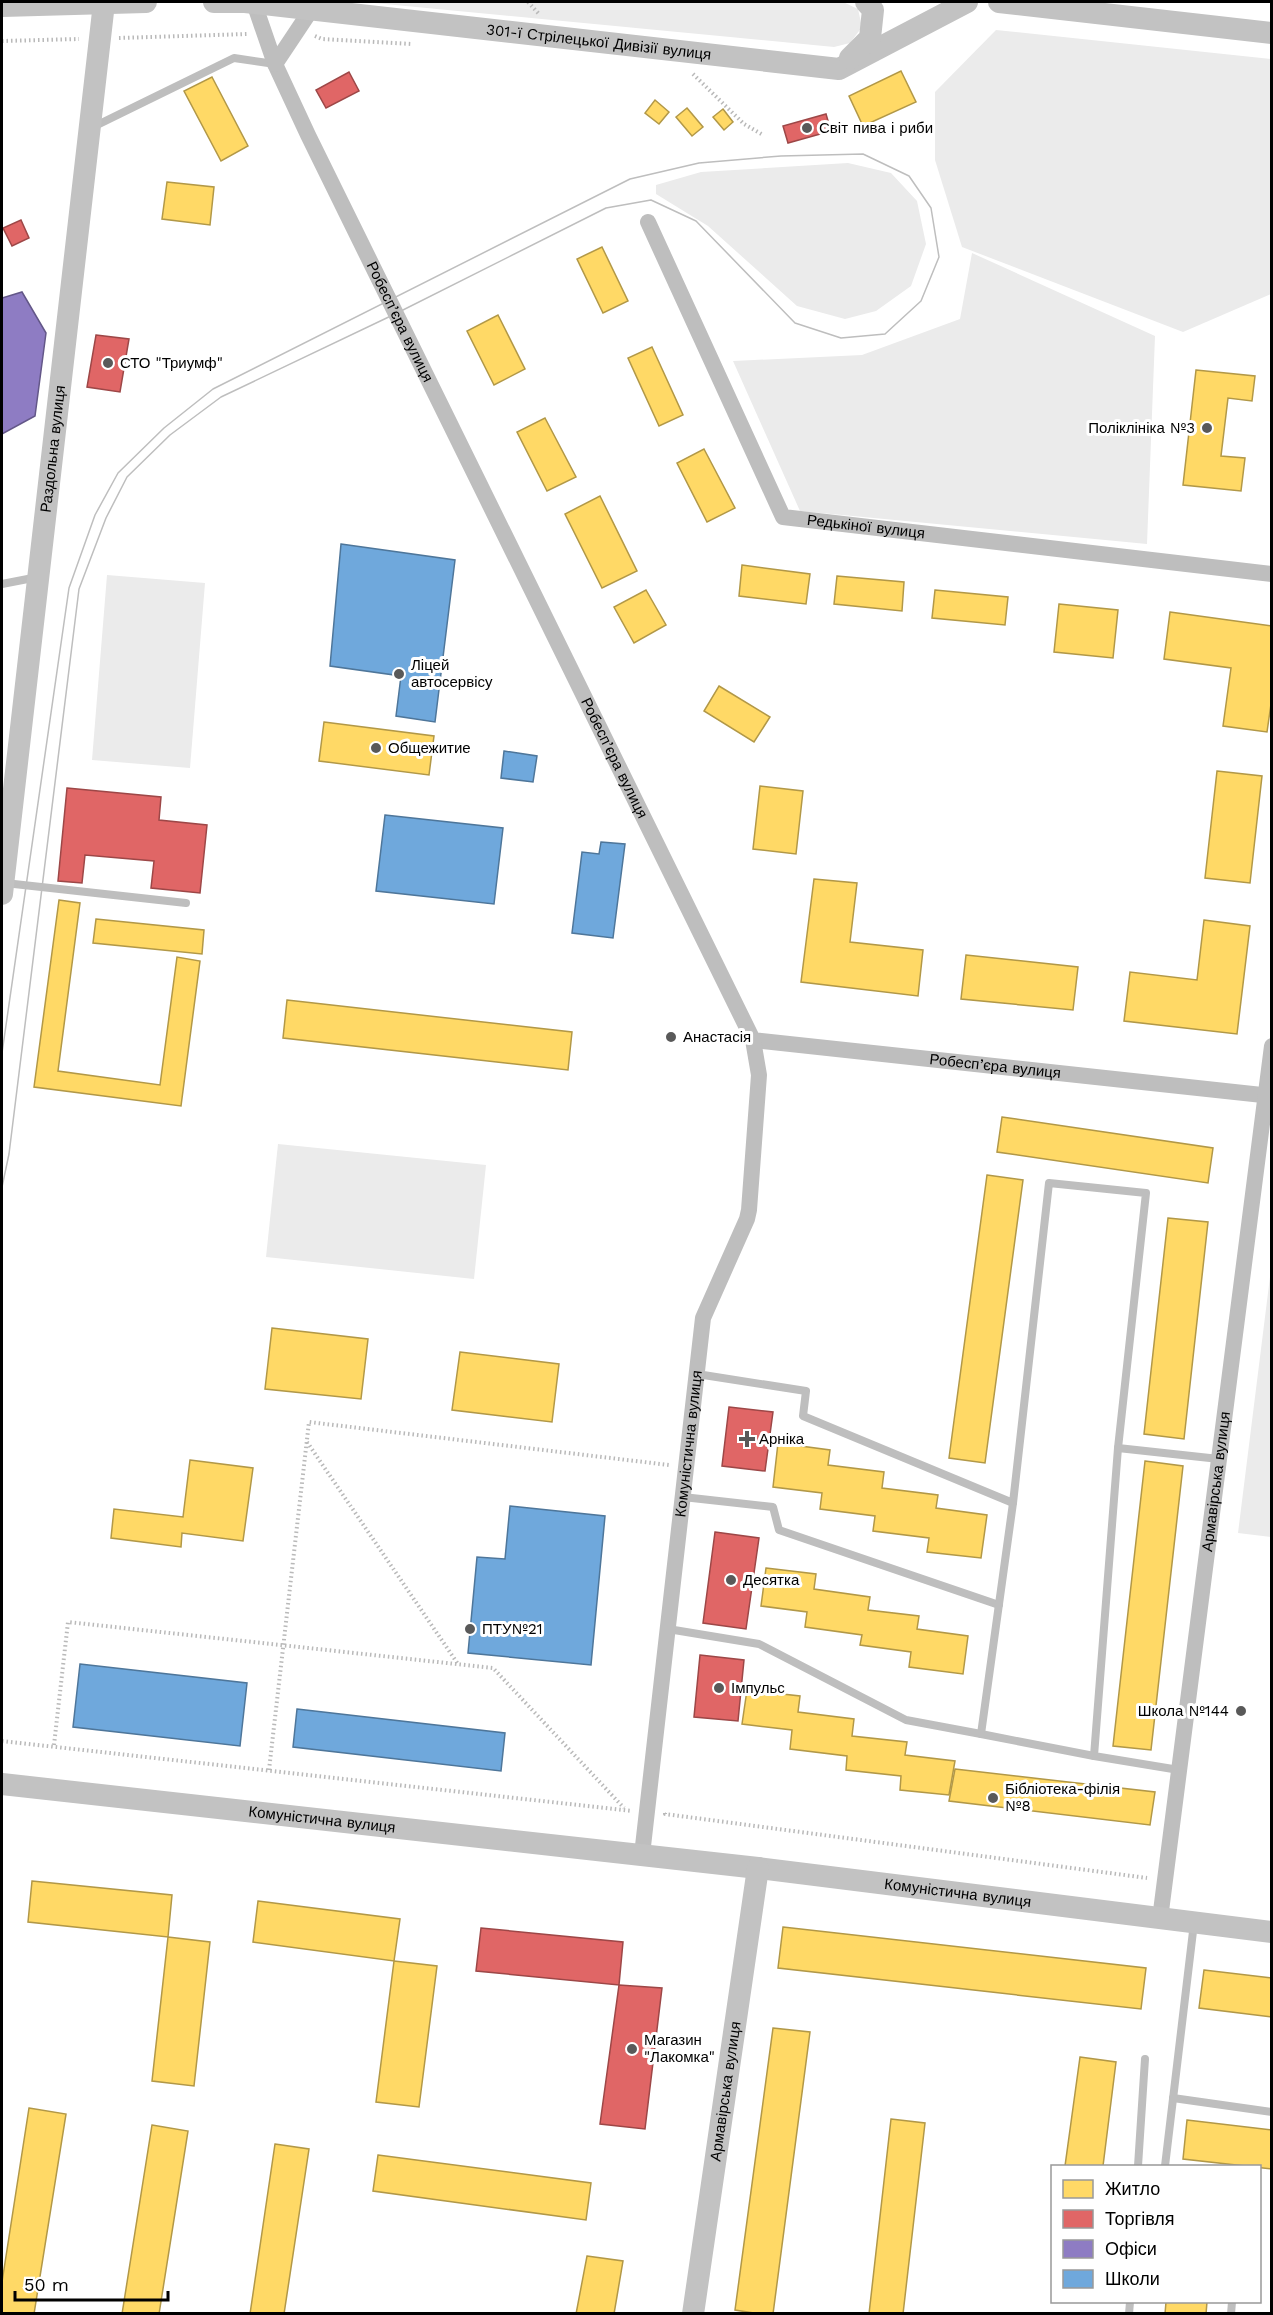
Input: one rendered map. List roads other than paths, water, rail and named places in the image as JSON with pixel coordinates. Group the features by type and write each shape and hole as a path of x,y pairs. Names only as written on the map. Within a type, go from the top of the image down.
{"street":[{"path":"2,6 146,2"},
{"name":"301-ї Стрілецької Дивізії вулиця","path":"214,2 248,2 839,69"},
{"name":"Робесп’єра вулиця","path":"248,2 263,30 275,64 392,308 753,1040 1268,1096"},
{"path":"839,69 870,38 873,10 866,2"},
{"path":"839,69 967,2"},
{"path":"999,2 1272,33"},
{"name":"Раздольна вулиця","path":"2,888 104,3"},
{"path":"275,64 311,10"},
{"name":"Редькіної вулиця","path":"648,222 783,518 1272,574"},
{"name":"Комуністична вулиця","path":"642,1855 703,1318 747,1219 759,1075 753,1040"},
{"name":"Армавірська вулиця","path":"1160,1919 1268,1096 1272,1046"},
{"name":"Комуністична вулиця","path":"2,1784 758,1868 1272,1932"},
{"name":"Армавірська вулиця","path":"693,2313 758,1868"}],"lane":[{"path":"91,128 234,58 275,64"},
{"path":"2,584 39,577"},
{"path":"2,888 186,903"},
{"path":"981,1734 1013,1503 1049,1184 1146,1193 1118,1448 1094,1756"},
{"path":"697,1374 806,1391 802,1416 1013,1503"},
{"path":"1118,1448 1219,1459"},
{"path":"683,1497 773,1507 779,1530 999,1605"},
{"path":"668,1629 759,1644 906,1720 1179,1770"},
{"path":"1165,2165 1194,1923"},
{"path":"1137,2165 1145,2059"},
{"path":"1173,2098 1272,2112"}],"tram line":[{"path":"2,1053 69,588 95,515 118,473 164,428 213,389 630,179 699,163 781,156 863,154 909,176 931,208 939,257 921,301 885,334 841,338 795,323 696,221 651,200 606,208 395,314 221,397 170,435 127,477 106,518 79,589 9,1154 2,1187"}],"place":[{"name":"Світ пива і риби","path":"807,128"},
{"name":"СТО \"Триумф\"","path":"108,363"},
{"name":"Поліклініка №3","path":"1207,428"},
{"name":"Ліцей автосервісу","path":"399,674"},
{"name":"Общежитие","path":"376,748"},
{"name":"Анастасія","path":"671,1037"},
{"name":"Арніка","path":"747,1439"},
{"name":"Десятка","path":"731,1580"},
{"name":"ПТУ№21","path":"470,1629"},
{"name":"Імпульс","path":"719,1688"},
{"name":"Школа №144","path":"1241,1711"},
{"name":"Бібліотека-філія №8","path":"993,1798"},
{"name":"Магазин \"Лакомка\"","path":"632,2049"}]}
